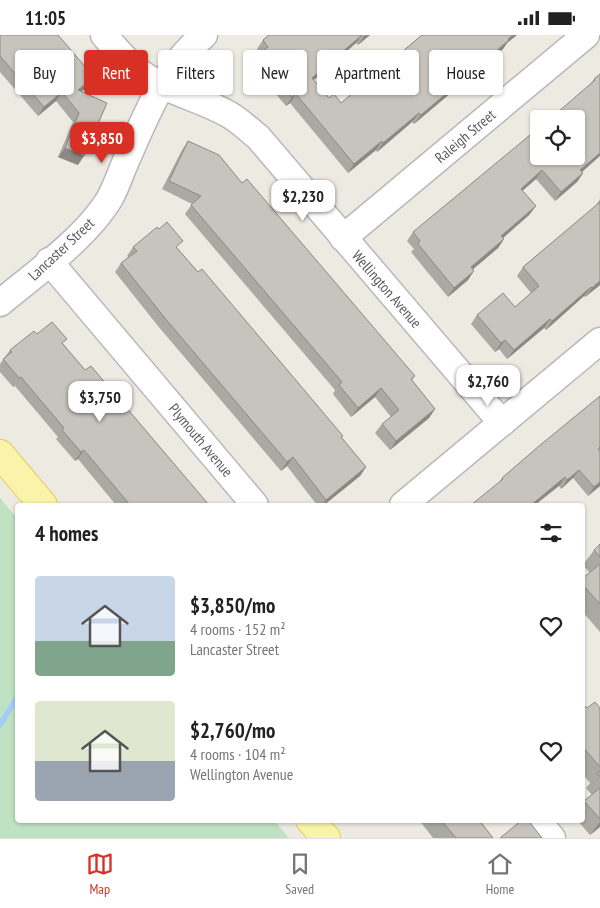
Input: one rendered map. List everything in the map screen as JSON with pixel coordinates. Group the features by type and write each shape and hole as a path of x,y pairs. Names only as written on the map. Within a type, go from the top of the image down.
{"main road":[{"path":"0,454 41,503"},
{"path":"313,823 326,838"}],"street":[{"name":"Wellington Avenue","path":"104,35 125,59 142,74 158,83"},
{"name":"Lancaster Street","path":"188,50 204,35"},
{"name":"Raleigh Street","path":"343,237 586,35"},
{"name":"Lancaster Street","path":"0,303 89,226 110,197 158,91"},
{"name":"Wellington Avenue","path":"185,95 227,113 243,124 271,152 502,423"},
{"name":"Plymouth Avenue","path":"49,261 253,503"},
{"path":"405,503 600,341"}],"green space":[{"path":"0,498 15,516 15,823 276,823 289,838 0,838"}],"building":[{"path":"0,35 58,35 71,50 15,50 15,73 0,56"},
{"path":"269,35 362,35 345,50 317,50 317,74 312,78 317,84 317,95 326,95 329,98 335,95 341,103 351,95 419,95 419,50 404,50 422,35 513,35 497,50 429,50 429,95 444,95 421,115 419,113 354,164 297,95 307,95 307,50 264,50 268,47 263,40"},
{"path":"74,54 84,65 84,85 78,90 84,93 84,95 89,95 107,103 84,156 65,148 79,113 64,95 74,95"},
{"path":"600,74 600,153 580,170 583,173 561,192 542,170 521,189 536,206 501,236 504,239 471,267 474,271 454,288 418,244 420,241 413,232 530,135 530,165 585,165 585,110 560,110"},
{"path":"34,95 58,95 44,107"},
{"path":"188,141 219,155 242,183 247,179 415,376 411,379 435,409 396,441 382,424 399,410 381,388 358,408 339,385 342,382 191,205 201,196 169,181"},
{"path":"600,202 600,281 552,321 550,319 514,350 505,340 501,343 477,315 503,293 515,307 539,286 523,267"},
{"path":"167,222 183,241 176,247 198,272 202,269 343,436 341,437 366,467 326,500 293,457 287,462 164,317 121,263 137,251 133,247 157,227 159,229"},
{"path":"52,322 67,339 62,343 85,370 91,366 207,503 128,503 84,450 81,452 62,430 64,428 21,377 19,378 3,359 12,352 10,350 34,331 37,334"},
{"path":"600,396 600,447 598,449 600,451 600,482 594,487 579,470 567,480 565,477 533,503 473,503 503,479 539,446"},
{"path":"600,544 600,557 594,550"},
{"path":"600,564 600,604 585,587 585,576"},
{"path":"595,702 600,708 600,767 585,750 585,706 587,708"},
{"path":"600,788 600,819 585,802"},
{"path":"444,823 481,823 493,838 456,838"},
{"path":"518,823 530,823 542,838 500,838"}],"waterway":[{"path":"0,725 15,701"}]}
